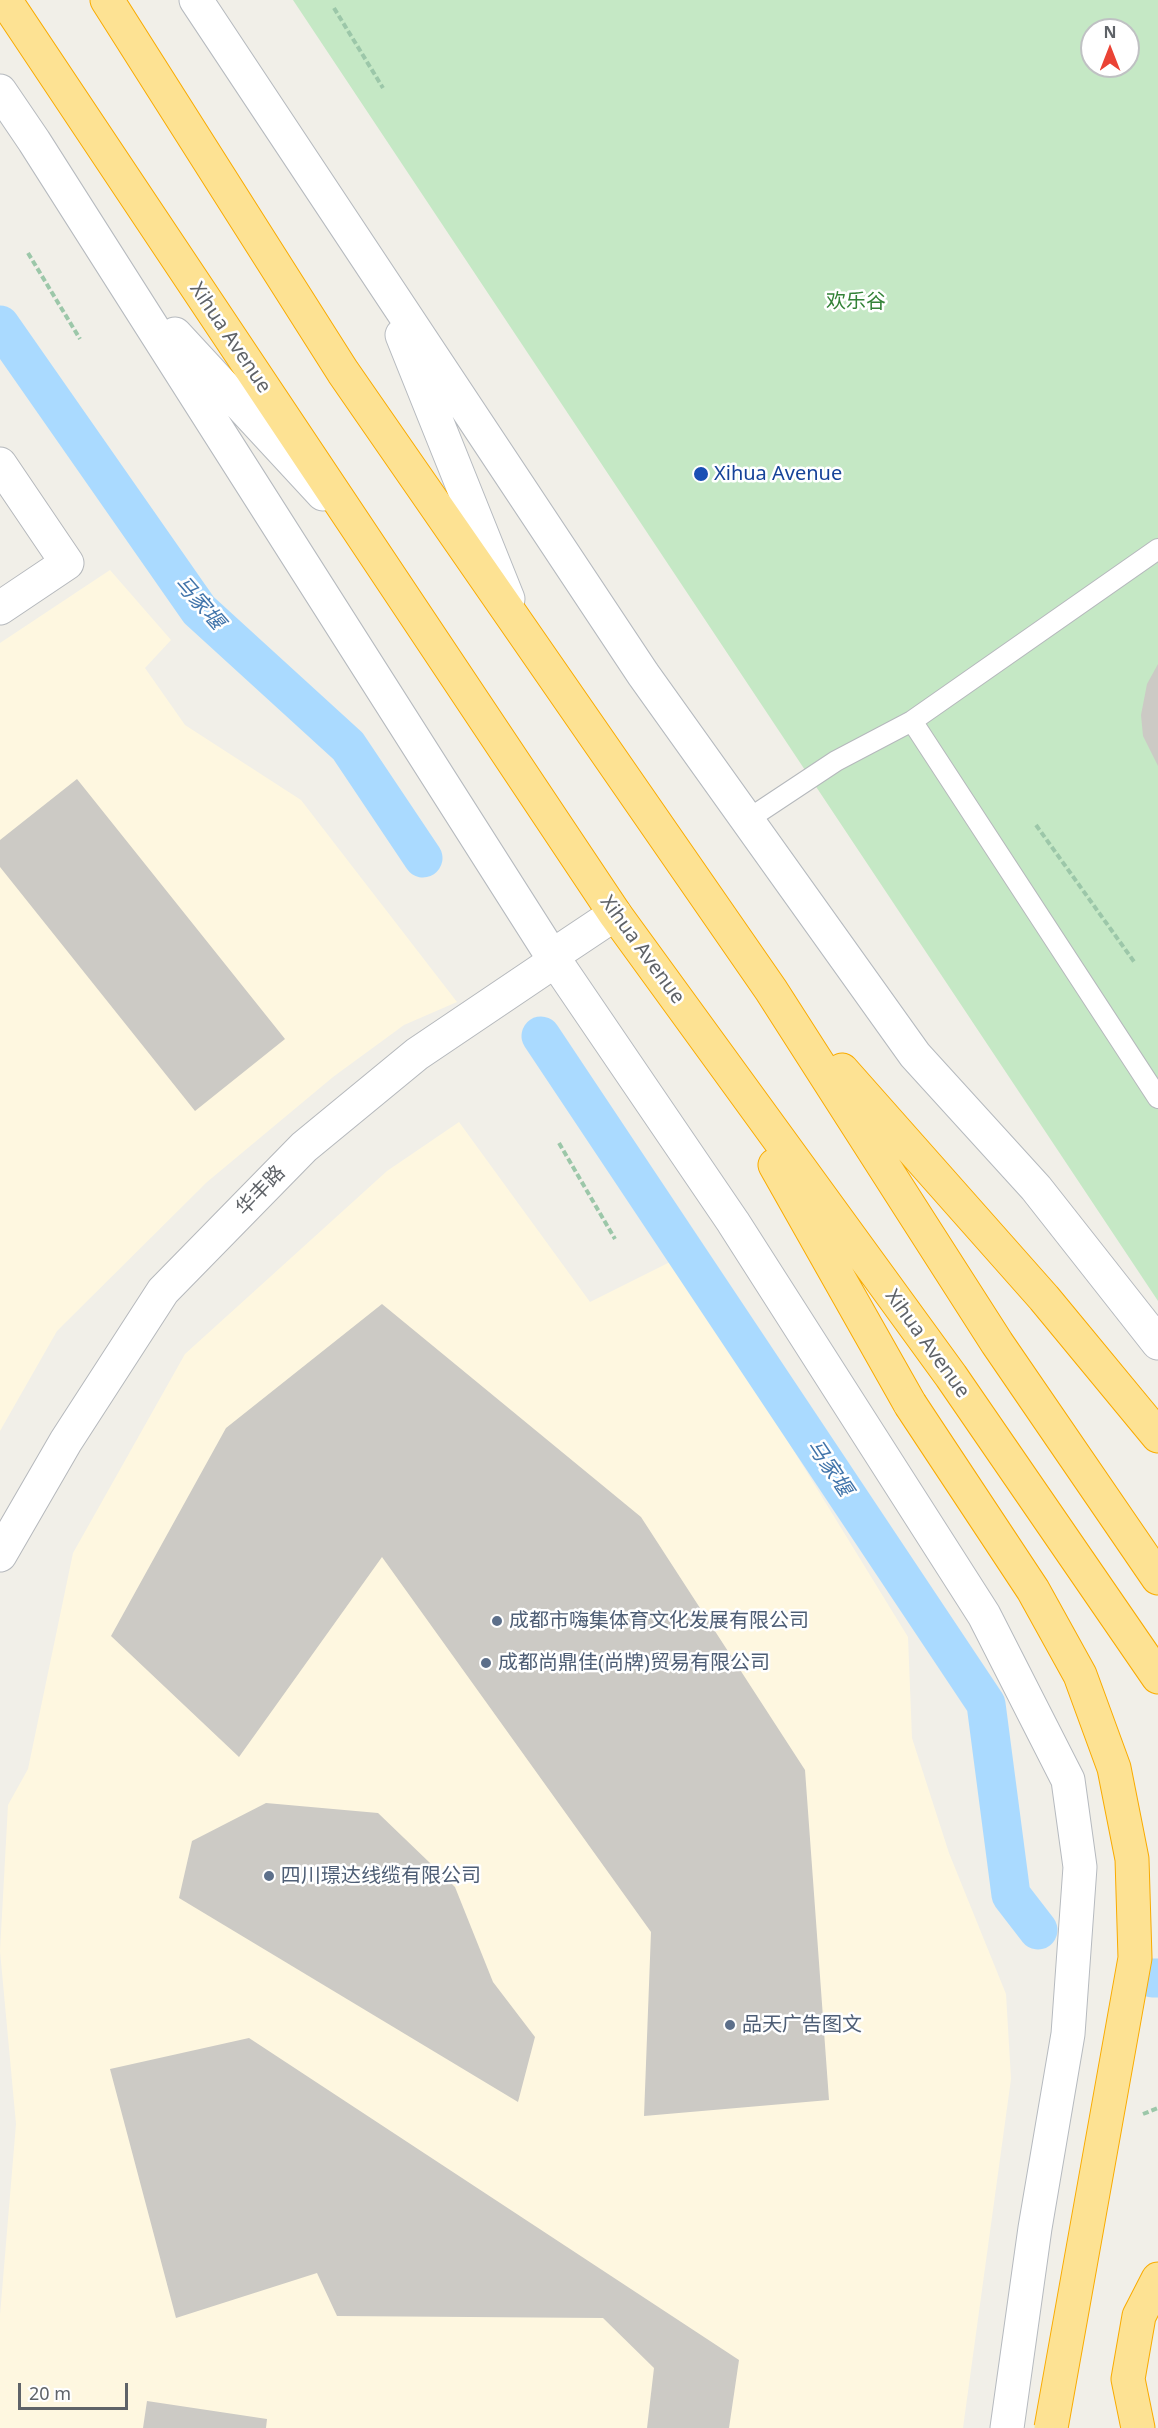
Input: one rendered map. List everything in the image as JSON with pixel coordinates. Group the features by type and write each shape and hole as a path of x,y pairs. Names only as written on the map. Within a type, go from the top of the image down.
{"highway":[{"name":"Xihua Avenue","path":"5,0 615,914 951,1376 1158,1677"},
{"path":"107,0 343,372 771,990 997,1343 1158,1578"},
{"path":"771,990 1044,1298 1158,1436"},
{"path":"697,1027 910,1404 1033,1590 1080,1675 1114,1768 1132,1859 1135,1958 1051,2428"},
{"path":"1138,2428 1128,2379 1139,2316 1158,2279"}],"street":[{"path":"196,0 643,674 915,1055 1036,1188 1158,1343"},
{"path":"0,91 552,956 733,1222 984,1615 1068,1780 1080,1867 1068,2034 1035,2228 1006,2428"},
{"path":"376,272 519,626"},
{"path":"118,273 361,534"},
{"path":"0,464 67,563 0,608"},
{"name":"华丰路","path":"0,1555 66,1441 163,1291 304,1147 417,1054 546,967 552,956 615,914"}],"lane":[{"path":"747,820 836,761 912,721 1158,549"},
{"path":"912,721 1158,1098"}],"path":[{"path":"334,8 383,88"},
{"path":"28,253 80,339"},
{"path":"1036,825 1135,963"},
{"path":"559,1143 615,1239"}],"shaded area":[{"path":"110,570 171,640 145,668 185,725 301,800 457,1002 404,1025 333,1077 207,1182 57,1331 0,1431 0,643"},
{"path":"459,1122 590,1302 676,1259 908,1637 912,1738 949,1853 1006,1994 1011,2079 963,2428 0,2428 0,2315 16,2124 0,1951 8,1805 28,1769 73,1553 185,1354 387,1171"}],"green space":[{"name":"欢乐谷","path":"293,0 1158,0 1158,1301"}],"building":[{"path":"1158,664 1158,766 1143,736 1141,715 1147,684"},
{"path":"77,779 285,1039 195,1111 0,867 0,840"},
{"path":"382,1304 641,1517 805,1770 829,2100 644,2116 651,1932 382,1557 239,1757 111,1636 226,1428"},
{"path":"266,1803 378,1813 455,1887 493,1982 535,2037 518,2102 179,1898 192,1841"},
{"path":"249,2038 739,2360 729,2428 647,2428 654,2368 603,2318 337,2316 317,2273 176,2318 110,2069"},
{"path":"147,2401 267,2419 266,2428 143,2428"}],"waterway":[{"name":"马家堰","path":"0,325 199,610 348,746 423,858"},
{"name":"马家堰","path":"541,1036 986,1704 1011,1895 1038,1930"},
{"name":"马家堰","path":"1152,1978 1158,1978"}],"place":[{"name":"Xihua Avenue","path":"701,474"},
{"name":"成都市嗨集体育文化发展有限公司","path":"497,1621"},
{"name":"成都尚鼎佳(尚牌)贸易有限公司","path":"486,1663"},
{"name":"四川璟达线缆有限公司","path":"269,1876"},
{"name":"品天广告图文","path":"730,2025"}]}
